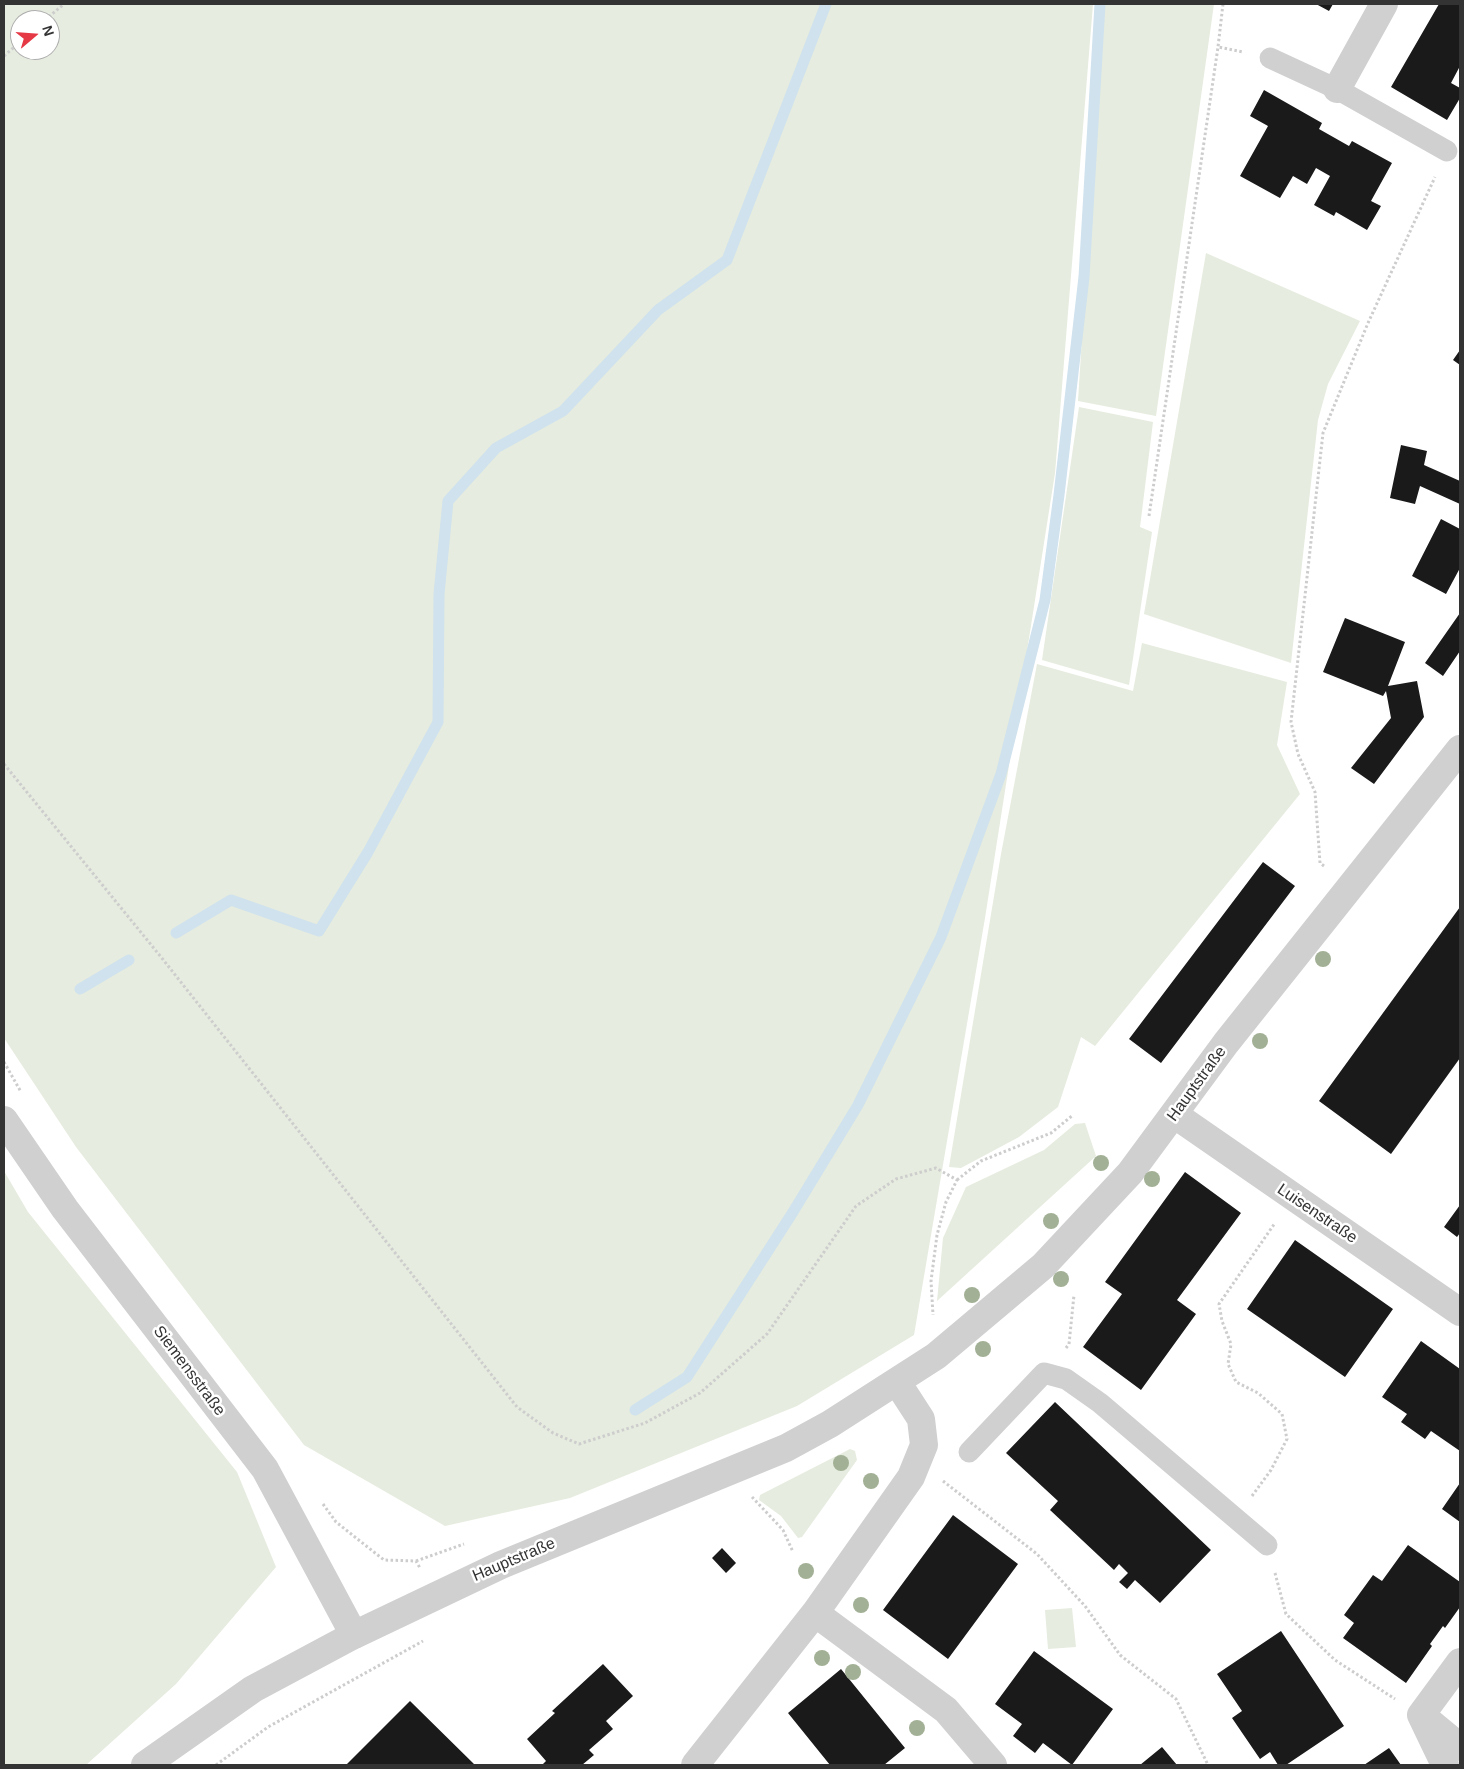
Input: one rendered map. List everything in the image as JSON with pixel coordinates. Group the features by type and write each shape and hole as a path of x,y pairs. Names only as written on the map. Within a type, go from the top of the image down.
{"street":[{"path":"1337,89 1384,4"},
{"name":"Hauptstraße","path":"145,1765 253,1689 354,1635 501,1565 739,1469 795,1443 897,1382 936,1356 1043,1266 1130,1173 1175,1115 1226,1043 1460,749"},
{"name":"Luisenstraße","path":"1175,1115 1460,1312"},
{"name":"Siemensstraße","path":"4,1120 66,1209 265,1469 354,1635"},
{"path":"695,1765 814,1613 911,1477 924,1445 921,1419 897,1382"},
{"path":"814,1613 946,1710 993,1765"},
{"path":"1420,1715 1460,1662"},
{"path":"1420,1715 1460,1747"},
{"path":"1420,1715 1445,1765"}],"lane":[{"path":"1270,58 1337,89 1447,151"},
{"path":"969,1452 1044,1373 1066,1379 1100,1402 1267,1545"}],"path":[{"path":"1149,516 1223,4"},
{"path":"1218,47 1270,58"},
{"path":"1320,863 1314,792 1298,754 1291,722 1323,432 1368,323 1447,151"},
{"path":"4,764 161,957 517,1407 553,1433 579,1444 645,1423 700,1393 767,1334 856,1206 896,1179 936,1168 957,1180"},
{"path":"936,1356 931,1281 938,1235 946,1202 957,1180 981,1161 1051,1132 1073,1115"},
{"path":"1236,1518 1271,1470 1287,1439 1282,1414 1258,1393 1236,1382 1228,1364 1231,1344 1222,1322 1219,1304 1293,1197"},
{"path":"1044,1373 1069,1344 1074,1295"},
{"path":"739,1469 749,1494 783,1530 794,1552"},
{"path":"962,1497 1038,1554 1085,1606 1120,1655 1176,1699 1208,1765"},
{"path":"1267,1545 1286,1614 1335,1660 1420,1715"},
{"path":"216,1765 268,1727 432,1636"}],"shaded area":[{"path":"4,4 1093,4 1055,473 985,918 914,1335 797,1406 570,1498 445,1526 304,1445 76,1147 4,1038"},
{"path":"1103,4 1214,4 1156,416 1078,401"},
{"path":"1206,253 1360,321 1328,384 1318,420 1291,663 1144,614"},
{"path":"1079,407 1153,422 1140,527 1152,532 1129,685 1042,660"},
{"path":"1142,643 1287,682 1277,745 1300,794 1095,1046 1081,1037 1058,1107 1019,1137 961,1168 949,1167 1001,854 1037,664 1133,691"},
{"path":"1085,1123 1096,1156 937,1301 943,1238 966,1187 1044,1150 1075,1124"},
{"path":"4,1171 28,1212 237,1472 276,1567 176,1684 86,1765 4,1765"},
{"path":"850,1449 855,1451 857,1460 802,1537 798,1538 781,1516 759,1500 760,1495"},
{"path":"1072,1608 1076,1647 1048,1649 1045,1610"}],"building":[{"path":"1316,4 1333,4 1329,11"},
{"path":"1439,4 1460,4 1460,66 1451,83 1460,88 1460,98 1447,120 1391,87"},
{"path":"1264,90 1322,123 1319,129 1349,146 1352,141 1392,163 1371,201 1381,206 1367,230 1336,212 1334,216 1314,205 1330,176 1316,168 1307,184 1293,176 1280,198 1240,176 1268,126 1250,116"},
{"path":"1460,350 1460,365 1453,360"},
{"path":"1401,445 1427,451 1424,465 1460,481 1460,504 1420,486 1415,504 1390,498"},
{"path":"1441,519 1460,529 1460,568 1446,594 1412,576"},
{"path":"1460,613 1460,651 1443,676 1425,663"},
{"path":"1345,618 1405,642 1388,686 1417,681 1424,717 1374,784 1351,768 1391,718 1386,691 1383,696 1323,672"},
{"path":"1263,862 1295,886 1161,1063 1129,1039"},
{"path":"1460,907 1460,1058 1391,1154 1319,1101"},
{"path":"1185,1172 1241,1213 1177,1300 1196,1314 1141,1390 1083,1347 1122,1294 1105,1282"},
{"path":"1460,1205 1460,1233 1457,1237 1444,1227"},
{"path":"1295,1240 1393,1309 1345,1377 1247,1309"},
{"path":"1421,1341 1460,1369 1460,1451 1431,1431 1425,1439 1401,1422 1407,1414 1382,1397"},
{"path":"1055,1402 1211,1550 1160,1603 1135,1580 1127,1589 1119,1582 1128,1573 1119,1564 1114,1570 1050,1510 1058,1501 1006,1453"},
{"path":"1460,1483 1460,1522 1442,1509"},
{"path":"953,1515 1018,1564 948,1659 883,1610"},
{"path":"1408,1545 1460,1582 1460,1607 1445,1628 1443,1626 1430,1644 1432,1646 1406,1683 1343,1638 1354,1623 1344,1615 1373,1575 1382,1581"},
{"path":"722,1548 736,1563 726,1573 712,1558"},
{"path":"1281,1631 1344,1726 1286,1765 1278,1765 1270,1752 1260,1759 1232,1718 1242,1711 1217,1674"},
{"path":"1034,1651 1113,1709 1072,1765 1043,1743 1035,1753 1013,1736 1022,1724 995,1704"},
{"path":"603,1664 633,1696 606,1721 613,1729 589,1750 594,1755 582,1765 542,1765 546,1761 527,1739 555,1713 552,1711"},
{"path":"841,1669 905,1748 884,1765 830,1765 788,1713"},
{"path":"410,1701 475,1765 346,1765"},
{"path":"1162,1747 1177,1765 1140,1765"},
{"path":"1389,1748 1401,1765 1364,1765"}],"waterway":[{"path":"176,933 231,900 319,931 368,852 438,722 439,594 448,501 496,448 563,411 658,310 727,260 826,4"},
{"path":"635,1410 687,1377 793,1212 858,1105 941,937 1001,774 1045,600 1059,495 1084,277 1100,4"},
{"path":"80,989 129,960"}]}
